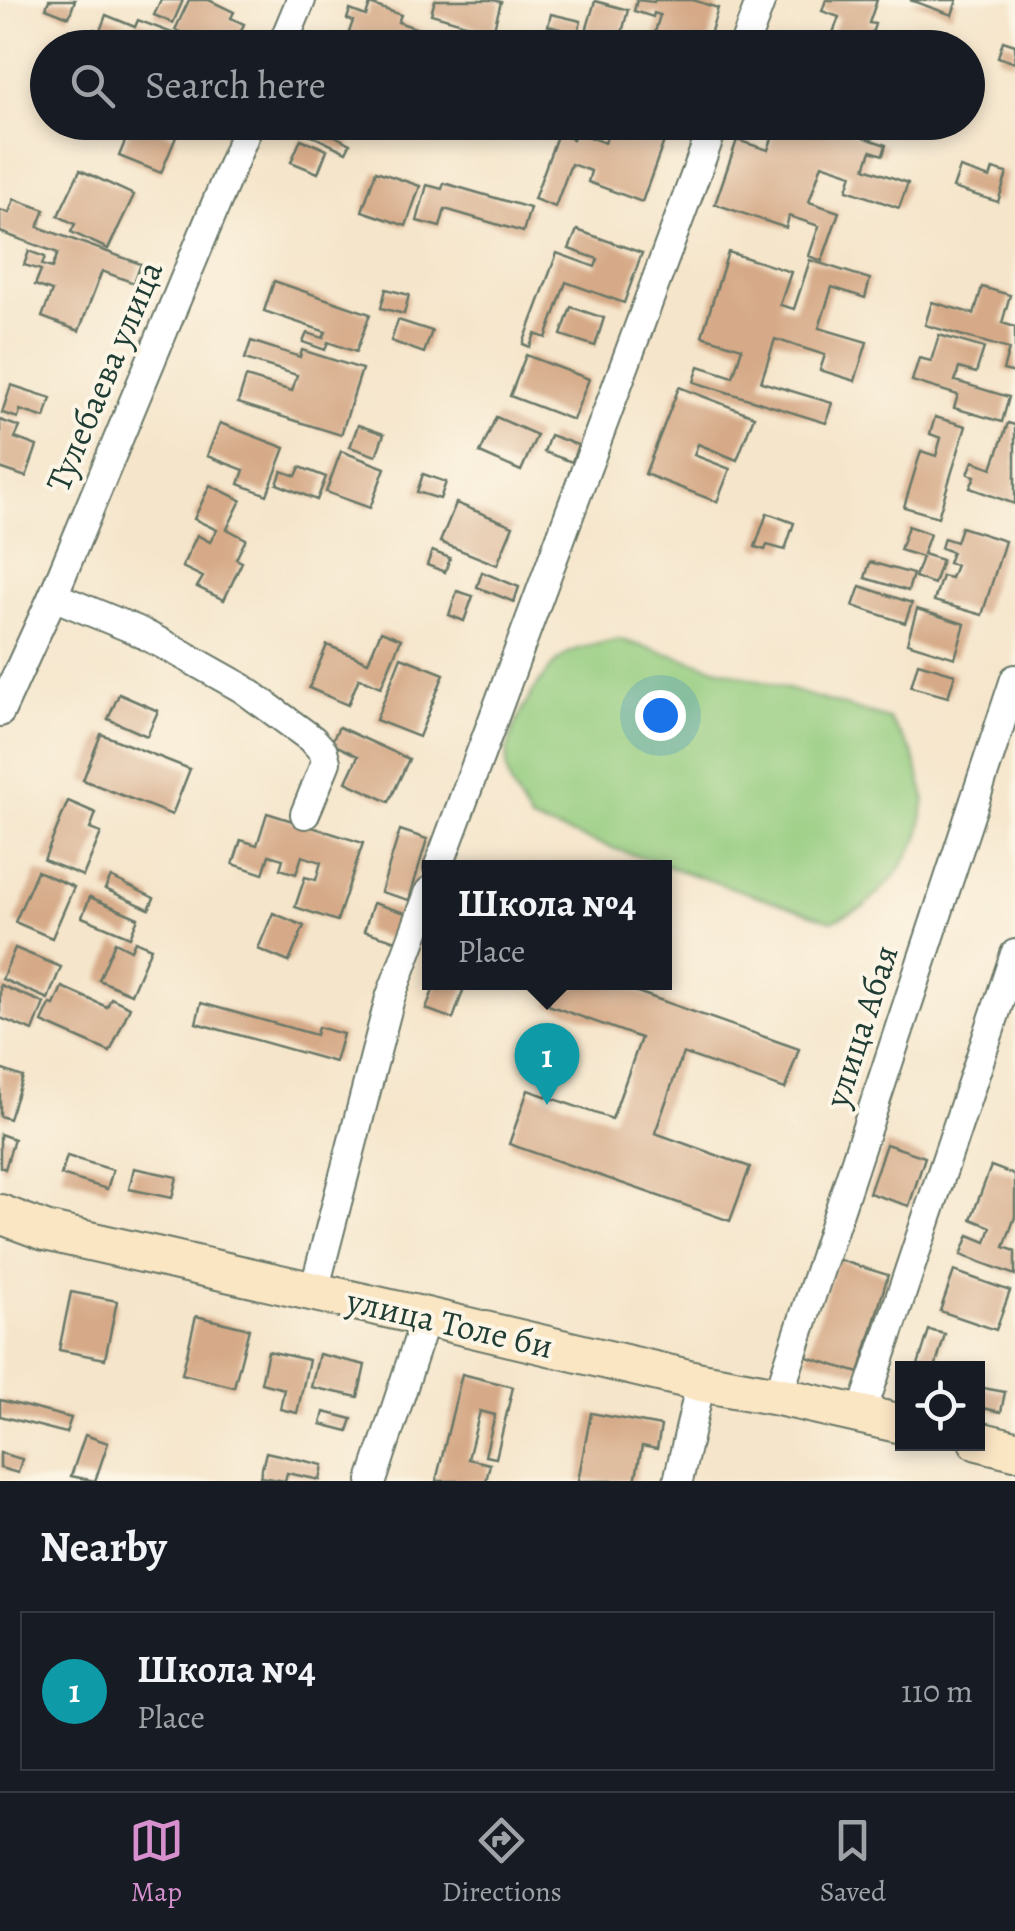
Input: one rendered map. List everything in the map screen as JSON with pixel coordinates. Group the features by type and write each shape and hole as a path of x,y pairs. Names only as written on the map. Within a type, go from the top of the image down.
{"main road":[{"name":"улица Толе би","path":"0,1214 45,1230 701,1382 895,1422"},
{"path":"985,1443 1015,1450"}],"street":[{"path":"288,30 301,0"},
{"path":"750,30 761,0"},
{"name":"Тулебаева улица","path":"0,712 53,596 243,140"},
{"path":"441,860 708,140"},
{"path":"53,596 178,652 242,688 313,740 323,750 326,762 305,814"},
{"name":"улица Абая","path":"778,1396 1015,679"},
{"path":"314,1291 390,998 422,912"},
{"path":"862,1415 1015,954"},
{"path":"372,1481 426,1317"},
{"path":"678,1481 701,1382"}],"green space":[{"path":"618,639 889,719 913,753 925,798 919,838 896,875 864,907 832,921 672,868 672,860 648,860 531,821 507,771 510,741 543,677 565,655"}],"building":[{"path":"49,0 75,0 69,17 46,8"},
{"path":"161,0 183,0 173,23 154,15"},
{"path":"189,0 209,0 234,12 231,18 244,24 241,30 175,30"},
{"path":"435,0 501,2 494,30 431,14"},
{"path":"637,0 693,0 718,8 711,30 656,30 660,15 654,13 653,17 634,11"},
{"path":"826,0 877,0 869,23 875,24 873,30 834,30 839,17 822,11"},
{"path":"910,0 957,0 952,15"},
{"path":"595,1 628,10 623,30 586,30"},
{"path":"370,4 401,15 398,22 421,30 350,30 353,21 347,19 350,10 366,16"},
{"path":"551,14 581,21 579,30 548,26"},
{"path":"106,15 135,27 138,20 164,30 100,30"},
{"path":"1003,41 1015,45 1015,63 998,57"},
{"path":"126,140 175,140 161,173 119,156"},
{"path":"301,140 327,150 318,173 291,162"},
{"path":"321,140 342,140 350,144 346,152"},
{"path":"555,140 664,140 642,202 588,182 591,171 571,164 555,207 534,199"},
{"path":"737,140 768,150 771,140 871,140 886,145 883,155 871,151 865,168 908,183 899,208 847,190 852,174 822,164 809,202 839,212 822,261 809,256 819,226 789,216 786,228 715,204"},
{"path":"960,168 990,178 993,169 1007,173 998,202 953,188"},
{"path":"80,170 134,195 108,249 71,232 75,224 58,216"},
{"path":"376,171 420,186 406,226 362,211"},
{"path":"444,183 530,208 523,232 445,209 440,227 417,221 427,185 442,189"},
{"path":"14,199 45,210 38,227 141,264 134,283 102,271 79,331 42,317 52,291 35,285 41,270 24,265 29,251 45,257 42,265 52,268 58,253 0,232 0,210 9,213"},
{"path":"577,230 642,253 624,303 566,282 546,338 535,334 530,347 523,344 557,253 595,267 598,259 569,249"},
{"path":"728,252 791,272 780,305 794,309 810,260 870,279 865,298 832,287 819,328 867,342 855,381 820,370 825,355 775,339 761,382 832,403 826,423 694,382 699,366 733,377 742,348 702,336"},
{"path":"274,281 370,314 356,352 328,342 325,350 303,342 307,333 323,338 326,332 264,311"},
{"path":"982,287 1010,295 1002,323 1015,327 1015,373 1003,370 1009,349 925,325 932,302 974,314"},
{"path":"386,289 409,295 404,314 381,308"},
{"path":"571,307 604,318 595,346 561,335"},
{"path":"398,320 432,331 424,353 391,341"},
{"path":"939,335 984,348 976,373 959,368 955,381 1009,397 1002,422 954,408 958,395 912,381 919,358 931,361"},
{"path":"251,341 300,357 302,350 362,369 341,435 238,403 246,377 292,391 297,375 245,359"},
{"path":"526,355 589,379 573,420 510,396"},
{"path":"11,385 51,398 45,418 20,410 18,418 2,413"},
{"path":"679,387 754,416 737,460 698,444 694,455 730,469 717,502 645,474"},
{"path":"496,417 537,435 521,471 480,453"},
{"path":"935,417 966,426 938,517 904,507 921,451 936,456 941,438 930,434"},
{"path":"0,420 20,427 15,438 37,446 26,477 0,468"},
{"path":"220,423 285,448 267,495 239,484 244,470 207,456"},
{"path":"1008,423 1015,425 1015,504 970,488 975,476 968,474 973,461 992,468"},
{"path":"358,425 384,434 376,456 350,447"},
{"path":"550,435 578,445 572,462 544,452"},
{"path":"341,451 385,468 370,508 326,492"},
{"path":"300,467 326,477 317,500 277,484 282,471 296,476"},
{"path":"423,474 446,482 440,499 417,492"},
{"path":"210,485 241,500 227,529 246,539 236,559 242,562 224,600 197,587 203,577 182,567 197,535 210,542 217,530 194,519"},
{"path":"456,503 513,526 497,565 440,542"},
{"path":"767,513 794,523 785,550 767,545 765,550 755,547"},
{"path":"908,526 930,534 923,554 942,560 934,584 915,577 922,557 900,550"},
{"path":"961,527 1005,541 982,615 934,601 942,576 951,578 956,565 948,563 952,552 941,548 944,538 956,542"},
{"path":"432,551 450,558 445,572 427,565"},
{"path":"870,562 913,574 908,591 865,578"},
{"path":"482,572 519,587 514,602 477,587"},
{"path":"860,586 912,603 905,623 853,606"},
{"path":"457,591 473,596 464,621 449,615"},
{"path":"917,609 965,624 955,658 907,643"},
{"path":"381,631 401,639 381,687 359,678 348,705 309,688 327,645 368,662"},
{"path":"401,657 444,674 419,737 376,720"},
{"path":"918,663 955,674 948,697 911,687"},
{"path":"119,694 158,711 147,736 108,719"},
{"path":"339,727 409,759 389,802 346,782 358,756 331,743"},
{"path":"101,734 190,769 172,815 83,780"},
{"path":"68,801 96,813 90,829 101,833 83,876 44,860"},
{"path":"267,813 363,843 337,921 295,907 305,877 316,880 321,862 302,856 296,874 280,869 283,859 269,855 263,874 233,864 241,840 257,845"},
{"path":"400,830 427,839 409,900 381,892"},
{"path":"37,871 74,887 52,938 15,922"},
{"path":"111,877 154,898 149,909 105,889"},
{"path":"90,897 138,918 130,937 82,917"},
{"path":"373,903 409,914 400,942 364,931"},
{"path":"273,913 304,926 289,962 258,949"},
{"path":"135,941 151,948 131,994 99,980 115,942 131,950"},
{"path":"15,948 61,967 48,999 2,979"},
{"path":"0,985 44,1003 33,1031 0,1018"},
{"path":"62,987 107,1007 111,998 130,1007 110,1052 42,1022"},
{"path":"433,990 463,990 453,1019 426,1009"},
{"path":"553,990 632,990 799,1049 785,1089 683,1053 655,1133 750,1167 730,1221 509,1144 528,1090 612,1119 641,1038 548,1005"},
{"path":"201,1003 316,1035 318,1027 343,1034 335,1062 196,1023"},
{"path":"0,1069 23,1077 9,1119 0,1116"},
{"path":"0,1134 14,1139 5,1169 0,1167"},
{"path":"886,1144 925,1157 909,1206 869,1193"},
{"path":"67,1156 113,1170 107,1189 61,1175"},
{"path":"991,1166 1015,1175 1015,1217 1004,1247 1015,1251 1015,1275 961,1255 969,1235 986,1242 991,1227 971,1219"},
{"path":"134,1168 177,1177 172,1198 129,1189"},
{"path":"836,1259 888,1275 859,1373 807,1357"},
{"path":"954,1271 1010,1291 996,1330 940,1311"},
{"path":"71,1292 117,1301 105,1359 59,1350"},
{"path":"196,1316 249,1329 234,1387 182,1374"},
{"path":"929,1330 945,1334 937,1361 919,1361"},
{"path":"268,1351 309,1360 297,1413 280,1409 284,1389 261,1383"},
{"path":"319,1354 365,1365 358,1397 311,1387"},
{"path":"462,1374 513,1387 496,1458 485,1456 495,1415 480,1411 468,1459 490,1464 486,1481 436,1481"},
{"path":"985,1388 1005,1392 1001,1412 985,1409"},
{"path":"0,1400 71,1418 66,1433 0,1416"},
{"path":"324,1412 352,1419 348,1431 321,1424"},
{"path":"591,1413 661,1426 657,1449 642,1446 635,1481 578,1481"},
{"path":"85,1435 108,1443 95,1481 71,1476"},
{"path":"266,1452 323,1465 320,1480 287,1473 285,1481 260,1477"},
{"path":"0,1453 22,1459 18,1473 0,1468"}],"place":[{"name":"Школа №4","path":"547,1105"}]}
